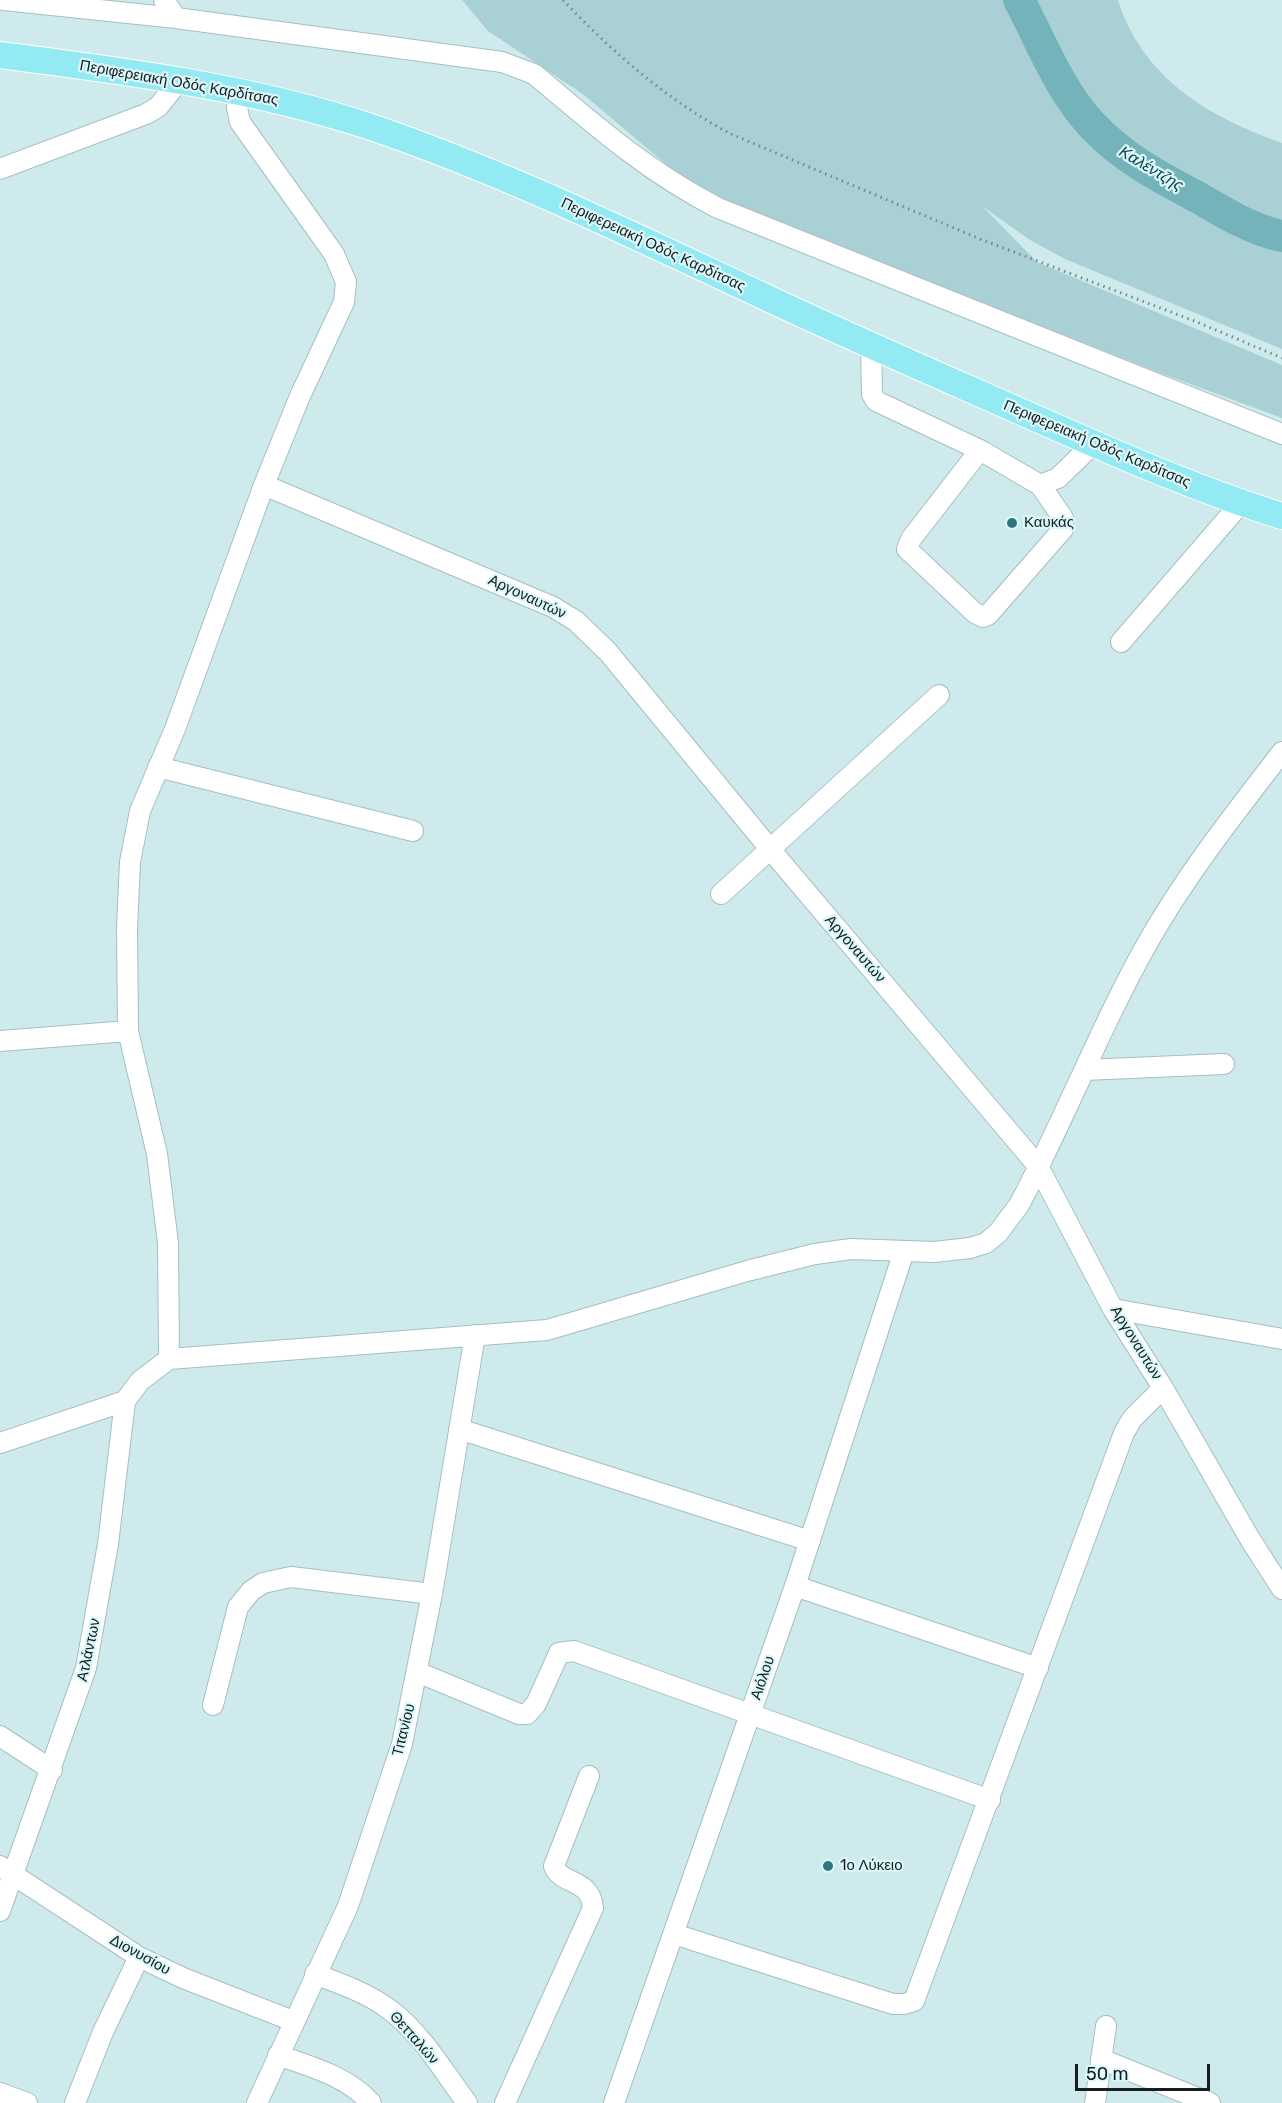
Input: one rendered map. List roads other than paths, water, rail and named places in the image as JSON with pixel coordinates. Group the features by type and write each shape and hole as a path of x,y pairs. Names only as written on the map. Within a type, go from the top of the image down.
{"main road":[{"name":"Περιφερειακή Οδός Καρδίτσας","path":"0,55 238,91 359,124 461,160 1094,444 1241,503 1282,516"}],"street":[{"path":"4,0 176,18 502,63 523,68 534,74 629,154 665,179 718,208 1282,434"},
{"path":"164,0 176,18"},
{"path":"0,169 146,114 158,107 178,81"},
{"path":"169,1359 168,1243 157,1154 128,1031 127,928 130,862 140,811 174,729 264,485 300,396 343,307 347,288 344,274 334,254 240,122 237,108 238,91"},
{"path":"871,345 872,394 876,401 980,450 1040,486 1063,518 1063,529 988,615 983,617 975,613 907,549 911,539 980,450"},
{"path":"1040,486 1059,478 1094,444"},
{"name":"Αργοναυτών","path":"264,485 567,615 608,652 770,849 1038,1166 1113,1309 1163,1388 1250,1539 1282,1589"},
{"path":"1121,642 1241,503"},
{"path":"721,894 939,695"},
{"path":"0,1443 125,1401 140,1382 169,1359 547,1330 747,1271 815,1254 851,1249 960,1250 986,1242 998,1233 1013,1215 1125,984 1166,912 1220,833 1282,752"},
{"path":"158,767 413,831"},
{"path":"0,1041 128,1031"},
{"path":"1084,1070 1224,1064"},
{"name":"Αιόλου","path":"614,2103 795,1586 904,1251"},
{"path":"1113,1309 1282,1339"},
{"name":"Τιτανίου","path":"257,2103 293,2020 348,1906 402,1744 432,1594 475,1335"},
{"path":"674,1934 893,2004 914,2001 1124,1433 1132,1419 1163,1388"},
{"name":"Ατλάντων","path":"0,1911 7,1870 52,1770 89,1658 108,1544 125,1401"},
{"path":"459,1429 810,1541"},
{"path":"213,1705 238,1607 251,1591 263,1582 291,1577 432,1594"},
{"path":"795,1586 1038,1668"},
{"path":"417,1672 519,1714 527,1714 536,1704 559,1653 569,1650 990,1800"},
{"path":"0,1737 52,1770"},
{"path":"505,2103 593,1908 590,1895 584,1887 558,1873 554,1866 589,1776"},
{"name":"Διονυσίου","path":"7,1870 139,1958 183,1978 293,2020"},
{"path":"75,2103 103,2032 139,1958"},
{"name":"Θετταλών","path":"315,1974 366,1995 391,2011 416,2035 467,2103"},
{"path":"1095,2103 1106,2026"},
{"path":"278,2055 352,2085 371,2103"},
{"path":"1101,2059 1210,2103"},
{"path":"0,2093 27,2103"}],"waterway":[{"name":"Καλέντζης","path":"1019,0 1071,98 1081,113 1117,148 1171,183 1239,220 1260,230 1282,236"}],"place":[{"name":"Καυκάς","path":"1012,523"},
{"name":"1ο Λύκειο","path":"828,1866"}]}
